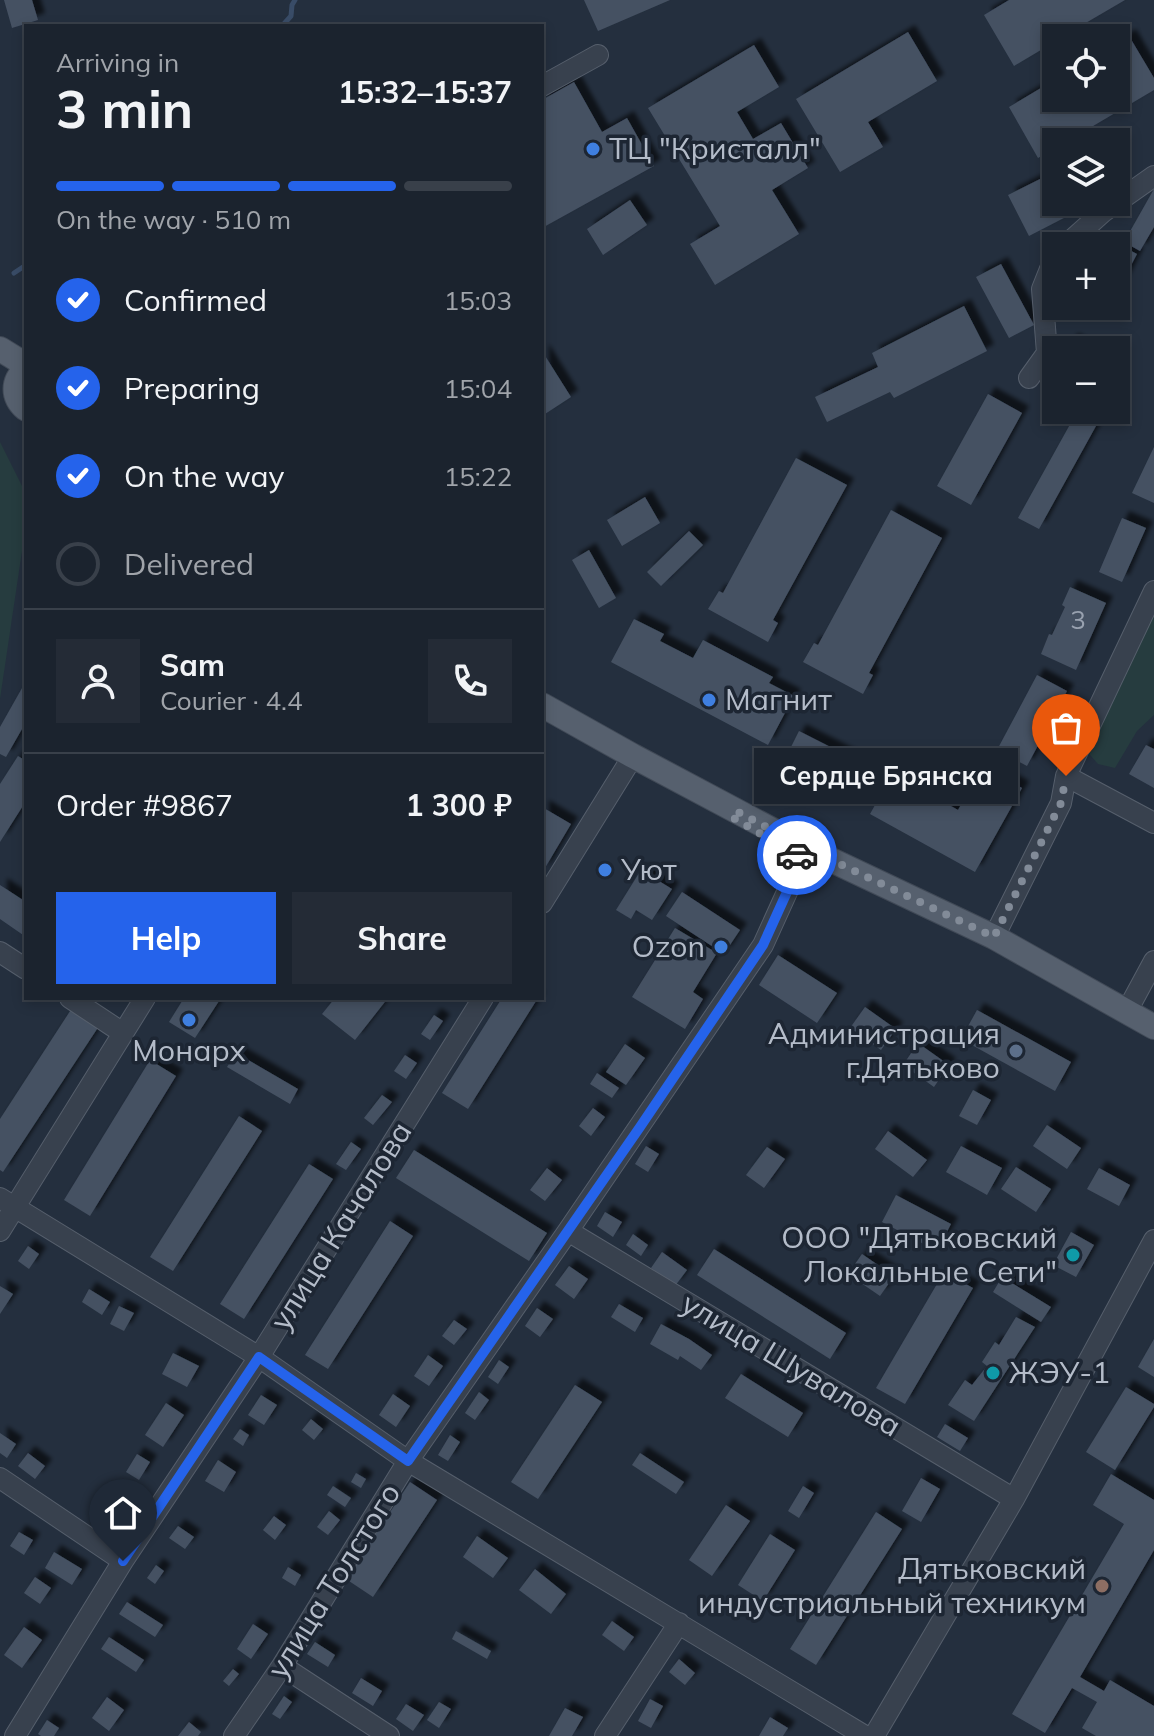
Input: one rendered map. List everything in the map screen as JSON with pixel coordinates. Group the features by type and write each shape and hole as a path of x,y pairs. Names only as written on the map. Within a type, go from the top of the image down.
{"main road":[{"path":"0,349 24,366"},
{"path":"22,405 15,385 24,370"},
{"path":"0,379 22,405"},
{"path":"544,706 808,849 994,937 1154,1027"}],"street":[{"path":"544,85 598,55"},
{"path":"1081,232 1154,176"},
{"path":"1029,378 1047,353 1044,320"},
{"path":"994,937 1061,803 1066,776 1154,591"},
{"path":"544,900 633,756"},
{"path":"1066,776 1154,823"},
{"name":"улица Толстого","path":"234,1736 282,1666 408,1461 763,945 802,859 732,817 736,811"},
{"path":"0,952 24,968"},
{"path":"1127,1011 1154,961"},
{"path":"73,1000 123,1033"},
{"path":"0,1231 8,1203 144,1000"},
{"name":"улица Качалова","path":"15,1736 123,1561 259,1357 482,1000"},
{"path":"8,1203 259,1357 408,1461 865,1736"},
{"name":"улица Шувалова","path":"568,1231 1014,1499"},
{"path":"874,1736 1014,1499 1154,1240"},
{"path":"0,1478 123,1561"},
{"path":"605,1736 679,1623"},
{"path":"282,1666 389,1736"}],"green space":[{"path":"0,442 24,490 24,537 0,699"},
{"path":"1154,597 1154,715 1137,731 1115,768 1098,764 1083,747"}],"building":[{"path":"4,0 32,0 38,20 12,28"},
{"path":"584,0 670,0 598,31"},
{"path":"1009,0 1125,0 1084,24 1042,24 1042,49 1014,66 984,15"},
{"path":"908,32 937,81 868,122 883,147 840,172 796,99"},
{"path":"1130,38 1154,78 1154,90 1130,104"},
{"path":"754,45 779,87 737,112 753,139 781,123 808,168 772,190 799,234 715,285 690,244 720,226 648,108"},
{"name":"ТЦ \"Кристалл\"","path":"574,82 602,132 627,118 654,166 544,227 544,99"},
{"path":"1042,87 1042,112 1117,112 1090,128 1042,128 1042,156 1038,158 1009,107"},
{"path":"1042,178 1042,216 1068,216 1029,236 1008,195"},
{"path":"1154,189 1154,227 1140,251 1130,245 1130,232"},
{"path":"630,200 647,225 603,255 587,229"},
{"path":"1130,250 1137,254 1130,267"},
{"path":"1001,264 1034,325 1009,338 976,277"},
{"path":"964,306 987,351 894,398 890,392 827,422 815,397 878,367 872,353"},
{"path":"544,354 571,397 544,413"},
{"path":"988,394 1022,413 971,505 937,486"},
{"path":"1070,424 1097,424 1039,529 1018,518"},
{"path":"1154,447 1154,503 1132,493"},
{"path":"796,458 847,485 773,620 778,623 768,642 708,609 719,591 723,593"},
{"path":"645,497 660,523 622,546 607,520"},
{"path":"891,510 942,538 869,673 873,675 863,694 803,662 814,643 818,645"},
{"path":"1122,518 1146,528 1122,582 1099,572"},
{"path":"689,531 703,545 661,586 647,572"},
{"path":"589,550 616,598 599,608 572,560"},
{"path":"1070,587 1106,603 1076,670 1041,654 1065,607 1062,605"},
{"path":"634,619 664,634 660,641 693,658 703,640 773,677 769,683 794,696 768,745 611,662"},
{"path":"1037,675 1067,691 1027,766 997,750"},
{"path":"24,685 24,726 6,757 0,754 0,727"},
{"path":"799,731 854,759 838,791 783,763"},
{"path":"1146,745 1154,749 1154,788 1129,774"},
{"path":"18,756 24,760 24,804 0,842 0,784"},
{"path":"983,765 1022,788 975,872 870,814 893,773 958,810"},
{"path":"544,808 571,824 544,870"},
{"path":"641,870 672,889 652,920 636,910 631,919 616,910"},
{"path":"0,885 24,901 24,936 0,919"},
{"path":"682,892 740,930 724,954 666,916"},
{"path":"675,928 717,953 693,992 703,999 685,1029 632,997"},
{"path":"778,955 837,993 817,1023 759,985"},
{"path":"183,1000 220,1000 195,1038 169,1022"},
{"path":"333,1000 386,1000 355,1040 322,1014"},
{"path":"501,1000 537,1000 468,1109 442,1093"},
{"path":"74,1005 101,1023 3,1172 0,1170 0,1119"},
{"path":"865,1007 896,1029 881,1050 850,1028"},
{"name":"Администрация г.Дятьково","path":"977,1010 1071,1062 1055,1091 961,1039"},
{"path":"434,1015 443,1021 430,1040 421,1034"},
{"path":"918,1043 949,1065 934,1087 903,1065"},
{"path":"625,1044 645,1058 626,1085 606,1072"},
{"path":"236,1053 298,1089 290,1104 227,1067"},
{"path":"405,1055 417,1063 406,1079 394,1071"},
{"path":"150,1060 176,1076 90,1216 64,1200"},
{"path":"597,1073 619,1088 612,1098 590,1084"},
{"path":"973,1090 991,1100 977,1125 959,1116"},
{"path":"382,1095 392,1102 373,1125 364,1118"},
{"path":"593,1108 605,1117 591,1136 579,1126"},
{"path":"239,1116 262,1131 173,1271 150,1257"},
{"path":"1047,1125 1081,1148 1067,1169 1033,1146"},
{"path":"888,1131 927,1160 913,1177 875,1149"},
{"path":"351,1142 361,1149 346,1170 336,1164"},
{"path":"646,1146 659,1154 648,1172 635,1164"},
{"path":"961,1146 1002,1168 987,1195 946,1172"},
{"path":"767,1147 785,1159 764,1188 746,1175"},
{"path":"414,1150 547,1233 529,1261 396,1178"},
{"path":"309,1164 333,1179 244,1319 220,1304"},
{"path":"1016,1167 1051,1189 1036,1212 1001,1189"},
{"path":"547,1168 562,1180 545,1201 530,1190"},
{"path":"1099,1168 1130,1185 1119,1206 1087,1189"},
{"path":"896,1195 951,1224 937,1251 882,1222"},
{"path":"605,1212 622,1222 613,1237 597,1226"},
{"path":"390,1221 413,1236 328,1369 305,1355"},
{"name":"ООО \"Дятьковский Локальные Сети\"","path":"1071,1232 1094,1245 1076,1277 1053,1265"},
{"path":"633,1234 648,1245 641,1256 626,1245"},
{"path":"28,1246 39,1254 29,1269 18,1261"},
{"path":"714,1249 846,1333 830,1359 697,1275"},
{"path":"662,1252 687,1270 675,1286 651,1268"},
{"path":"862,1254 894,1276 880,1296 848,1274"},
{"path":"569,1266 588,1279 574,1299 555,1285"},
{"path":"944,1272 973,1288 905,1404 876,1388"},
{"path":"1002,1277 1051,1307 1041,1322 993,1292"},
{"path":"0,1286 13,1294 0,1314"},
{"path":"89,1289 110,1302 102,1315 82,1302"},
{"path":"619,1304 643,1318 635,1332 611,1317"},
{"path":"119,1306 134,1313 124,1331 110,1324"},
{"path":"537,1308 553,1319 540,1337 525,1326"},
{"name":"ЖЭУ-1","path":"1016,1317 1035,1327 974,1421 948,1405 965,1380 972,1385 987,1366 982,1362 995,1342 999,1345"},
{"path":"454,1320 467,1329 454,1345 442,1336"},
{"path":"661,1324 712,1355 701,1370 680,1356 678,1360 650,1344"},
{"path":"1154,1339 1154,1377 1138,1367"},
{"path":"173,1353 199,1366 187,1387 162,1374"},
{"path":"428,1355 443,1366 429,1386 414,1376"},
{"path":"499,1360 509,1367 498,1384 488,1377"},
{"path":"741,1374 803,1413 788,1437 725,1398"},
{"path":"575,1385 602,1402 538,1499 511,1482"},
{"path":"1126,1387 1154,1404 1154,1407 1115,1470 1086,1452"},
{"path":"479,1392 489,1400 475,1420 465,1413"},
{"path":"393,1394 410,1406 396,1427 379,1415"},
{"path":"261,1395 277,1405 264,1425 248,1415"},
{"path":"166,1403 184,1415 163,1447 145,1435"},
{"path":"311,1419 323,1429 314,1440 302,1430"},
{"path":"945,1424 968,1438 960,1451 937,1437"},
{"path":"240,1429 249,1435 243,1446 233,1439"},
{"path":"0,1433 16,1444 7,1458 0,1453"},
{"path":"450,1435 460,1442 448,1461 438,1455"},
{"path":"28,1453 45,1466 35,1479 18,1466"},
{"path":"640,1453 684,1482 676,1494 632,1465"},
{"path":"137,1454 150,1462 139,1480 126,1472"},
{"path":"218,1460 236,1472 224,1492 205,1481"},
{"path":"356,1473 366,1479 361,1488 351,1482"},
{"path":"1111,1474 1154,1500 1154,1550 1080,1677 1104,1691 1110,1680 1154,1706 1154,1736 1096,1736 1082,1728 1097,1702 1072,1688 1045,1733 1012,1714 1124,1524 1093,1505"},
{"path":"921,1478 940,1489 921,1522 902,1511"},
{"path":"410,1482 437,1500 373,1597 346,1579"},
{"path":"333,1486 351,1498 345,1507 327,1495"},
{"path":"803,1486 814,1493 799,1518 788,1511"},
{"path":"106,1493 120,1501 105,1528 91,1520"},
{"path":"726,1505 750,1521 712,1576 689,1560"},
{"path":"329,1511 340,1520 328,1535 317,1527"},
{"path":"876,1512 902,1529 816,1665 790,1649"},
{"path":"274,1516 286,1525 275,1540 263,1530"},
{"path":"178,1526 194,1537 185,1549 169,1538"},
{"path":"19,1532 33,1540 24,1555 10,1546"},
{"path":"770,1534 795,1550 763,1601 738,1585"},
{"path":"477,1536 508,1558 493,1578 463,1557"},
{"path":"54,1552 82,1569 72,1585 45,1568"},
{"path":"156,1565 164,1571 155,1584 147,1578"},
{"path":"288,1567 301,1575 295,1586 282,1578"},
{"path":"535,1569 566,1594 551,1614 519,1590"},
{"path":"35,1577 51,1588 40,1604 24,1593"},
{"path":"127,1602 163,1625 155,1637 119,1614"},
{"path":"612,1621 634,1637 624,1651 602,1635"},
{"path":"253,1624 268,1634 251,1659 237,1649"},
{"path":"24,1627 42,1640 22,1668 4,1655"},
{"path":"456,1631 491,1651 487,1659 452,1639"},
{"path":"109,1637 144,1660 136,1672 101,1649"},
{"path":"315,1642 335,1655 328,1667 307,1654"},
{"path":"679,1659 695,1673 685,1685 669,1672"},
{"path":"233,1669 239,1674 229,1686 223,1681"},
{"path":"361,1678 382,1691 373,1706 352,1693"},
{"path":"284,1696 292,1702 280,1719 272,1714"},
{"path":"107,1697 124,1710 109,1731 92,1718"},
{"path":"650,1699 663,1706 651,1728 638,1721"},
{"path":"439,1702 451,1709 439,1728 427,1720"},
{"path":"406,1704 424,1715 413,1731 396,1719"},
{"path":"565,1708 583,1717 572,1736 549,1736"},
{"path":"770,1717 788,1728 783,1736 759,1736"},
{"path":"47,1720 59,1728 54,1736 38,1734"},
{"path":"189,1722 201,1732 198,1736 178,1736"}],"waterway":[{"path":"284,24 291,16 295,0"},
{"path":"14,273 24,266"}],"way so far":[{"path":"797,855 732,817 736,811 808,849 994,937 1061,803 1066,776"}],"place":[{"name":"ТЦ \"Кристалл\"","path":"593,149"},
{"name":"Магнит","path":"709,700"},
{"name":"Сердце Брянска","path":"1066,776"},
{"name":"Уют","path":"605,870"},
{"name":"Ozon","path":"721,947"},
{"name":"Монарх","path":"189,1020"},
{"name":"Администрация г.Дятьково","path":"1016,1051"},
{"name":"ООО \"Дятьковский Локальные Сети\"","path":"1073,1255"},
{"name":"ЖЭУ-1","path":"993,1373"},
{"name":"Дятьковский индустриальный техникум","path":"1102,1586"}],"route":[{"path":"123,1561 259,1357 408,1461 763,945 802,859 797,855"}]}
